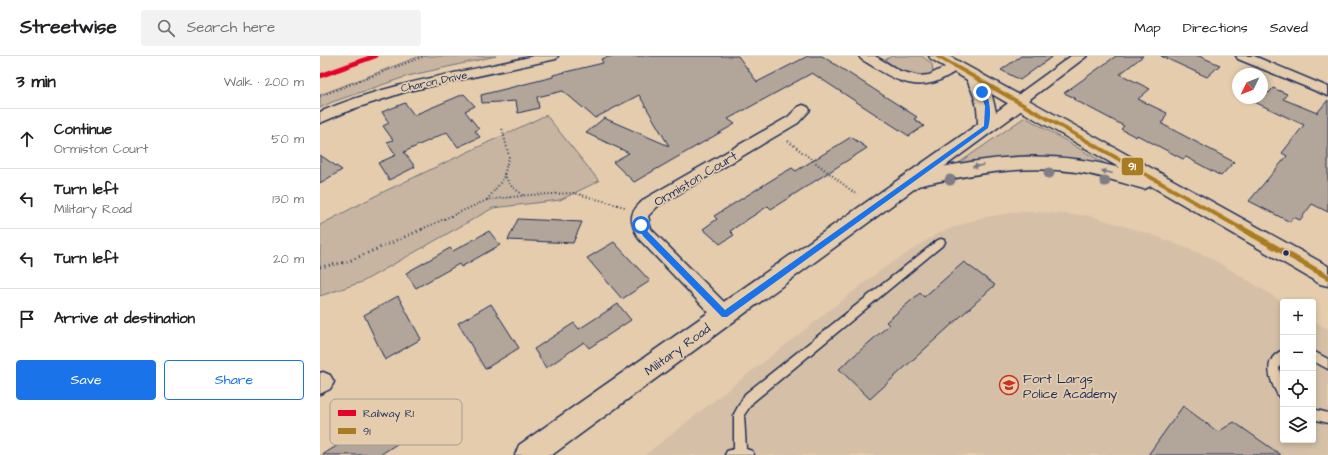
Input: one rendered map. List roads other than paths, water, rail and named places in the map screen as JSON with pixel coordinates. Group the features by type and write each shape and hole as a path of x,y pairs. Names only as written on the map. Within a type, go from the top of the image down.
{"main road":[{"path":"937,56 1328,277"},
{"path":"973,76 982,92 987,106 987,127"},
{"name":"Military Road","path":"529,455 1020,103"},
{"path":"913,180 990,164 1046,162 1077,165 1172,189"}],"street":[{"name":"Charon Drive","path":"320,118 354,103 400,87 551,56"},
{"path":"866,56 901,77 913,80 928,80 955,66"},
{"path":"1020,103 1025,96 1080,56"},
{"path":"1243,56 1328,92"},
{"name":"Ormiston Court","path":"724,314 645,234 639,220 640,214 652,202 793,120 803,110"}],"lane":[{"path":"740,454 739,414 749,398 941,242"},
{"path":"1316,357 1327,360"},
{"path":"1280,358 1275,362 1273,371 1276,382 1280,388"},
{"path":"1316,415 1328,418"}],"rail line":[{"name":"R1","path":"320,76 375,56"}],"place":[{"name":"Fort Largs Police Academy","path":"1009,385"}]}
